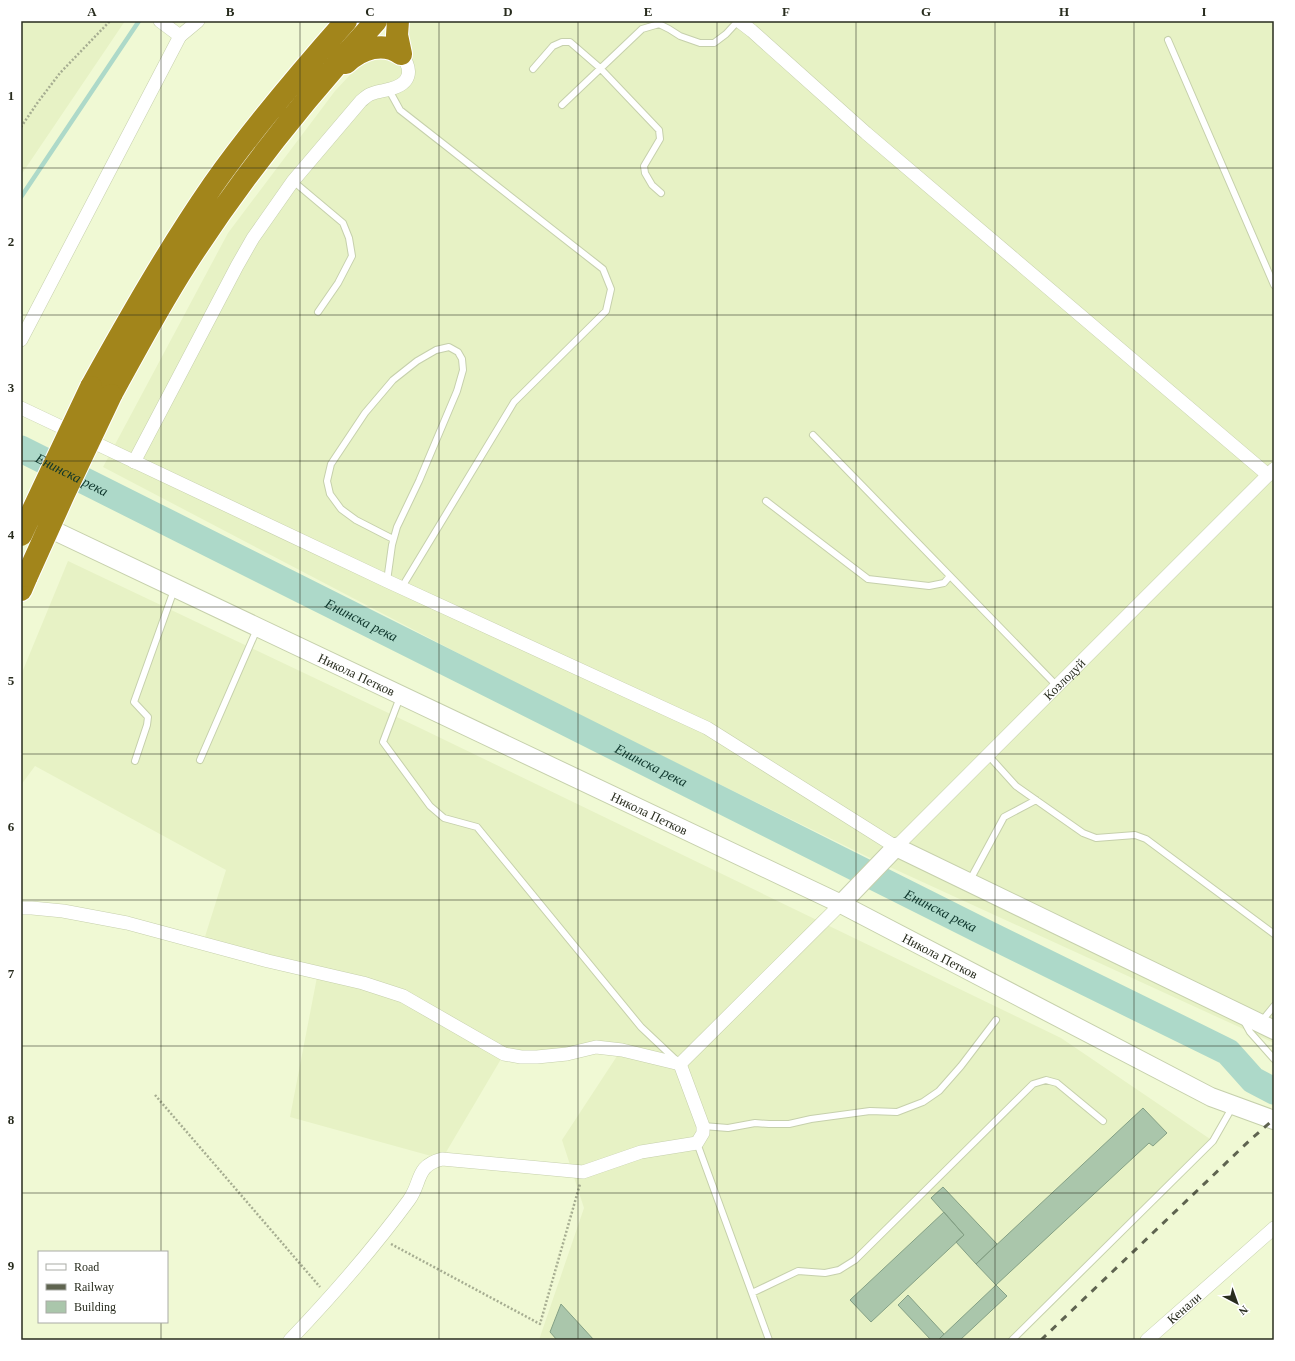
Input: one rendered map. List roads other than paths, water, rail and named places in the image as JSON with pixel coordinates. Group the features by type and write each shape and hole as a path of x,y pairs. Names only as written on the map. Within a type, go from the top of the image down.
{"highway":[{"path":"286,90 328,21"},
{"path":"21,535 91,387 139,302 190,220 238,151 286,90 346,21"},
{"path":"24,583 111,395 186,264 247,175 304,102 376,21"},
{"path":"398,21 398,35 402,54"},
{"path":"304,102 354,56 362,51 380,47 396,50 402,54"}],"main road":[{"name":"Никола Петков","path":"21,514 841,904 1211,1097 1274,1120"},
{"path":"890,853 969,883 1267,1027"},
{"name":"Козлодуй","path":"841,904 890,853"}],"street":[{"path":"21,340 180,36 198,21"},
{"path":"738,21 752,31 866,133 1271,472"},
{"path":"162,22 180,36"},
{"path":"134,462 253,238 293,181 361,101 371,94 402,85 407,80 409,73 408,66 402,54"},
{"path":"21,408 707,728 890,853"},
{"name":"Козлодуй","path":"890,853 1271,472"},
{"path":"680,1064 841,904"},
{"path":"21,908 63,911 127,923 268,961 363,983 403,996 504,1054 521,1057 537,1057 567,1054 596,1047 622,1050 680,1064"},
{"path":"290,1340 330,1298 381,1238 412,1196 422,1171 431,1162 442,1159 583,1172 641,1152 697,1143 703,1133 703,1126 680,1064"},
{"name":"Кенали","path":"1147,1340 1274,1228"}],"lane":[{"path":"562,105 642,28 659,24 680,36 693,41 700,43 714,43 726,34 738,21"},
{"path":"1168,40 1274,285"},
{"path":"532,68 552,46 562,42 570,42 600,68 659,130 660,139 644,166 645,174 652,185 661,193"},
{"path":"389,90 400,110 602,269 611,289 606,311 514,402 402,587"},
{"path":"293,181 343,223 349,238 352,256 338,283 318,312"},
{"path":"387,580 393,539 397,526 419,481 457,391 463,370 462,359 458,352 449,347 436,350 417,361 393,380 365,413 331,464 327,481 330,494 341,509 356,520 393,539"},
{"path":"813,435 1057,686"},
{"path":"766,501 868,578 929,586 944,583 950,576"},
{"path":"135,761 147,725 148,717 134,702 175,588"},
{"path":"200,760 258,628"},
{"path":"400,695 383,742 430,806 444,818 477,827 641,1027 680,1064"},
{"path":"988,755 1016,786 1083,833 1096,838 1135,835 1146,840 1274,934"},
{"path":"969,883 1004,817 1036,800"},
{"path":"1267,1027 1274,1006"},
{"path":"1241,1014 1250,1032 1274,1059"},
{"path":"703,1126 728,1128 755,1122 789,1124 812,1119 870,1112 897,1112 923,1102 939,1091 961,1066 996,1020"},
{"path":"752,1293 798,1271 825,1273 839,1270 855,1260 1033,1084 1046,1080 1057,1083 1104,1121"},
{"path":"1012,1340 1213,1141 1234,1105"},
{"path":"697,1143 752,1293 767,1339"}],"waterway":[{"path":"21,197 139,21"},
{"name":"Енинска река","path":"21,449 984,932 1228,1052 1253,1080 1274,1091"}],"railway":[{"path":"1041,1340 1249,1141 1274,1119"}]}
